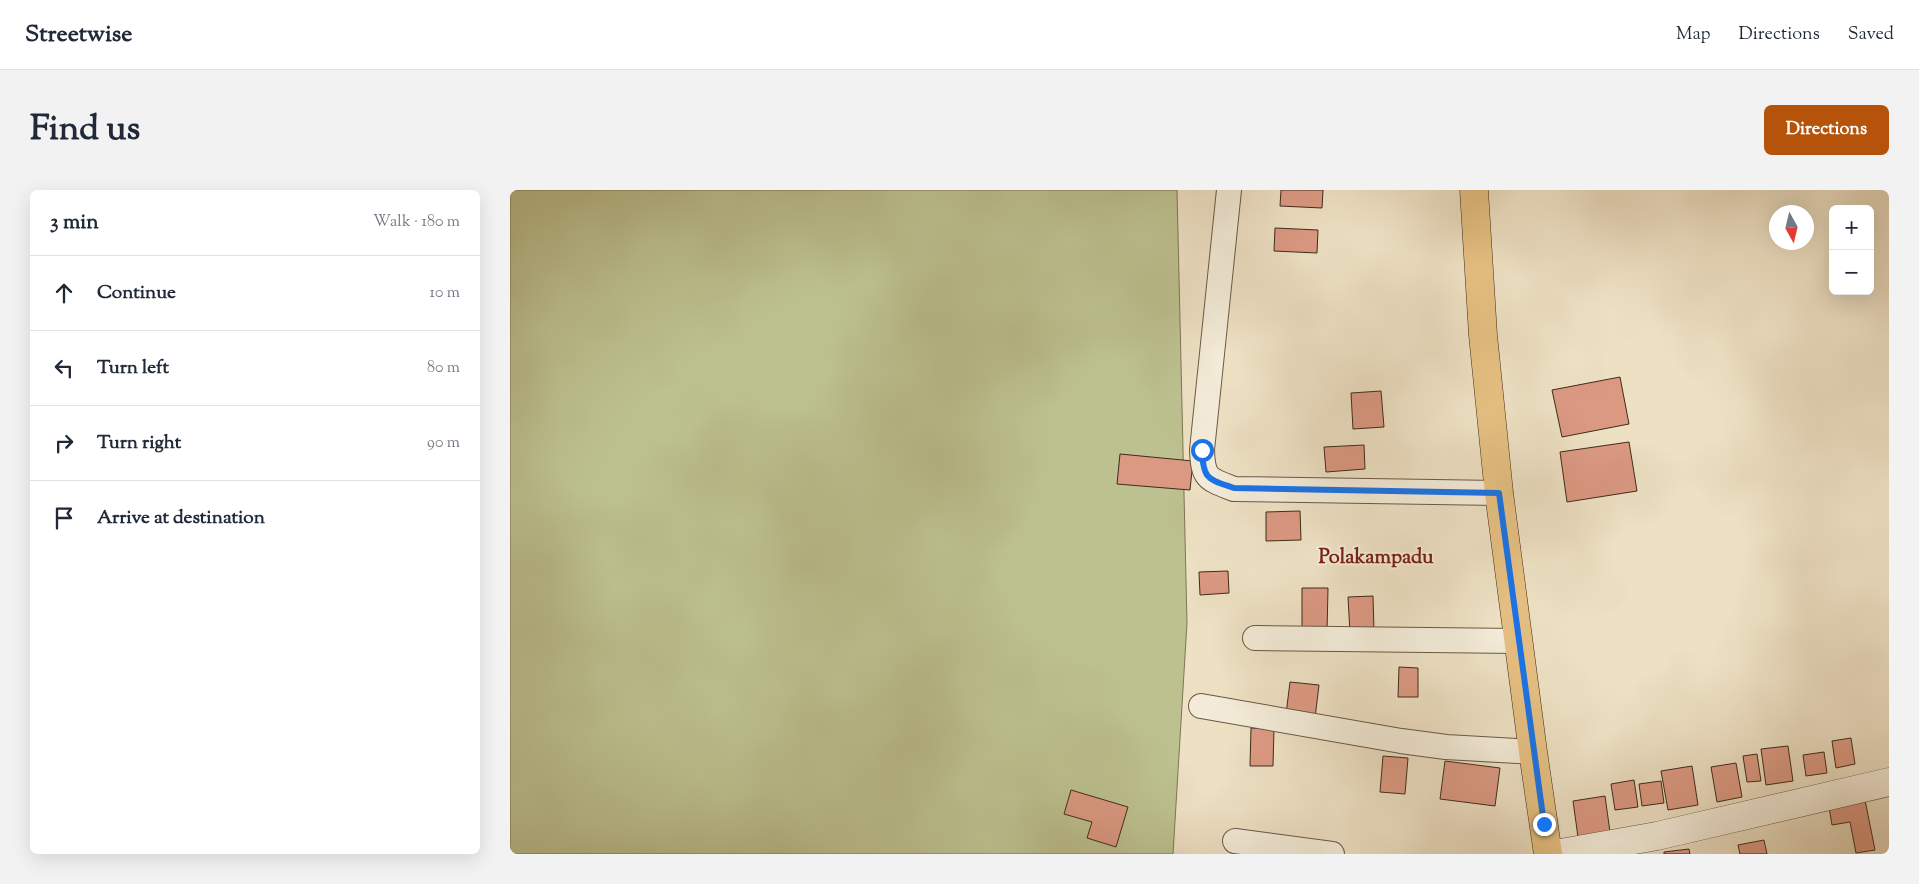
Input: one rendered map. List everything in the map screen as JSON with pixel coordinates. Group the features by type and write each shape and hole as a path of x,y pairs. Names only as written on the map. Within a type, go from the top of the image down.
{"main road":[{"path":"1474,190 1482,335 1499,493 1548,854"}],"street":[{"path":"1229,190 1202,450 1203,469 1212,480 1234,488 1499,493"},
{"path":"1255,638 1519,641"},
{"path":"1201,706 1401,741 1446,747 1533,752"},
{"path":"1556,854 1657,836 1889,782"},
{"path":"1236,841 1332,854"}],"green space":[{"path":"510,190 1177,190 1187,623 1173,854 510,854"}],"building":[{"path":"1281,190 1323,190 1322,208 1280,206"},
{"path":"1275,228 1318,230 1317,253 1274,251"},
{"path":"1620,377 1629,424 1562,437 1552,390"},
{"path":"1381,391 1384,427 1353,429 1351,393"},
{"path":"1629,442 1637,491 1567,502 1560,452"},
{"path":"1364,445 1365,469 1326,472 1324,447"},
{"path":"1120,454 1193,461 1190,490 1117,484"},
{"path":"1300,511 1301,540 1266,541 1266,512"},
{"path":"1228,571 1229,593 1200,595 1199,572"},
{"path":"1302,588 1328,588 1327,633 1302,633"},
{"path":"1373,596 1374,632 1350,633 1348,597"},
{"path":"1399,667 1418,668 1418,697 1398,697"},
{"path":"1290,682 1319,685 1315,718 1286,714"},
{"path":"1251,728 1274,729 1273,766 1250,766"},
{"path":"1851,738 1855,764 1836,768 1832,741"},
{"path":"1788,746 1793,781 1766,785 1761,749"},
{"path":"1824,752 1827,773 1806,776 1803,755"},
{"path":"1757,754 1761,781 1747,782 1743,756"},
{"path":"1383,756 1408,758 1405,794 1380,792"},
{"path":"1445,761 1500,768 1495,806 1440,799"},
{"path":"1736,763 1742,797 1717,802 1711,767"},
{"path":"1692,766 1698,805 1668,810 1661,771"},
{"path":"1634,780 1638,807 1615,810 1611,784"},
{"path":"1661,781 1664,803 1642,806 1639,784"},
{"path":"1071,790 1128,807 1116,847 1087,838 1092,822 1064,814"},
{"path":"1605,796 1610,832 1578,837 1573,801"},
{"path":"1865,800 1875,850 1856,853 1850,822 1832,825 1829,807"},
{"path":"1764,840 1767,854 1740,854 1738,845"},
{"path":"1689,849 1690,854 1664,854 1664,852"}],"district":[{"name":"Polakampadu","path":"1376,558"}],"route":[{"path":"1202,450 1203,469 1212,480 1234,488 1499,493 1544,824"}]}
